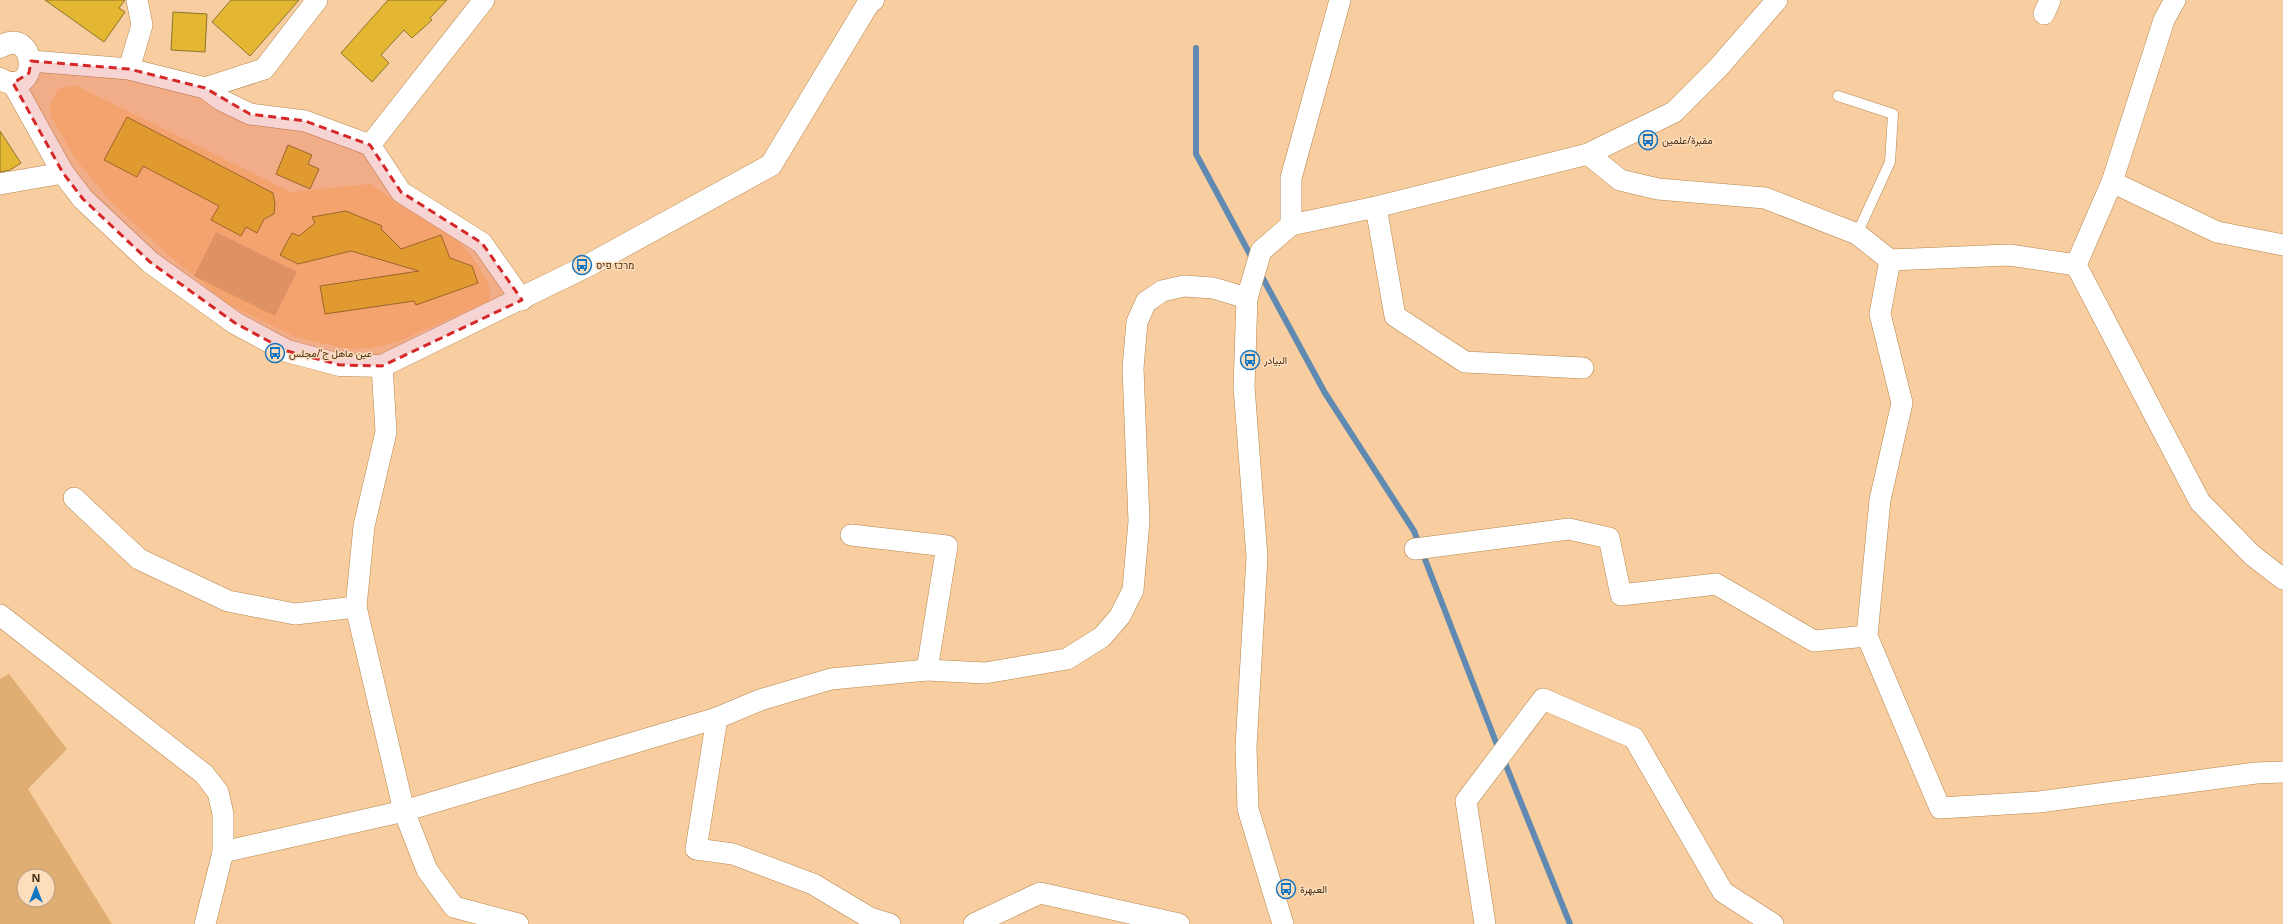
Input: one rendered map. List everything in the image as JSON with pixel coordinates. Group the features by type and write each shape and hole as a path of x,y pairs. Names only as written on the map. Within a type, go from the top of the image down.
{"street":[{"path":"129,69 142,25 137,0"},
{"path":"205,88 264,69 317,0"},
{"path":"370,145 484,0"},
{"path":"7,81 63,173 83,200 150,262 235,323 287,351 340,365 382,366 522,300 589,266 771,165 868,4 873,0"},
{"path":"1291,225 1291,178 1340,0"},
{"path":"1283,924 1248,809 1246,747 1257,557 1244,387 1247,298 1261,251 1291,225 1376,207 1588,154 1674,112 1718,68 1777,0"},
{"path":"2076,265 2112,182 2164,20 2175,0"},
{"path":"0,47 8,44 20,46 29,55 31,61 29,73 19,81 7,81"},
{"path":"31,61 129,69 205,88 221,100 250,114 305,121 370,145 401,192 482,244 522,300"},
{"path":"1588,154 1620,180 1658,189 1765,198 1856,234 1890,260 2009,255 2076,265"},
{"path":"0,184 63,173"},
{"path":"2112,182 2217,232 2283,245"},
{"path":"1376,207 1395,316 1465,362 1583,368"},
{"path":"1890,260 1880,314 1902,403 1880,500 1867,636 1940,808 2039,802 2256,773 2283,772"},
{"path":"2076,265 2200,502 2252,555 2283,579"},
{"path":"223,852 404,811 717,718 760,700 831,679 927,670 985,673 1066,659 1102,637 1120,616 1133,590 1139,522 1133,368 1137,322 1146,302 1162,291 1184,286 1213,288 1247,298"},
{"path":"382,366 386,432 364,526 356,607 404,811 427,870 454,907 518,924"},
{"path":"74,498 139,559 228,601 295,614 356,607"},
{"path":"1415,549 1569,529 1609,538 1621,596 1716,584 1814,641 1867,636"},
{"path":"852,535 947,546 927,670"},
{"path":"0,614 204,774 218,792 223,814 223,852 205,924"},
{"path":"1485,924 1466,801 1542,699 1634,738 1723,892 1773,924"},
{"path":"717,718 696,849 733,854 813,884 870,918 890,924"},
{"path":"974,924 1040,893 1179,924"}],"lane":[{"path":"1838,96 1893,114 1890,162 1856,234"}],"highlighted area":[{"path":"31,61 129,69 205,88 250,114 305,121 370,145 401,192 482,243 522,300 382,366 340,365 287,351 235,323 150,262 83,199 63,173 13,83 29,73"}],"shaded area":[{"path":"75,85 290,192 371,184 404,208 430,220 451,233 470,254 488,282 490,290 489,301 397,342 374,348 348,349 295,337 228,304 171,257 113,204 77,161 51,117 50,105 58,89"},
{"path":"216,232 297,272 275,316 194,276"},
{"path":"9,674 67,749 28,789 112,924 0,924 0,679"}],"building":[{"path":"45,0 125,0 119,8 125,12 104,42"},
{"path":"231,0 299,0 250,56 212,22"},
{"path":"388,0 447,0 430,18 432,20 412,38 404,30 381,55 389,63 372,82 341,53"},
{"path":"173,12 207,14 205,52 171,50"},
{"path":"127,117 273,193 275,204 274,214 264,219 257,233 246,227 241,236 211,220 219,206 143,166 137,177 104,160"},
{"path":"0,131 21,163 10,170 0,172"},
{"path":"288,145 312,155 308,164 319,169 310,189 276,174"},
{"path":"346,211 382,226 381,229 401,249 441,235 450,258 472,266 478,283 416,305 414,301 325,314 320,286 419,271 351,251 298,264 280,255 292,233 299,236 315,223 312,217"}],"waterway":[{"path":"1196,48 1196,154 1253,260"},
{"path":"1260,273 1325,393 1414,531 1499,750"},
{"path":"1503,758 1570,924"}],"place":[{"name":"مقبرة/علمين","path":"1648,140"},
{"name":"מרכז פיס","path":"582,265"},
{"name":"عين ماهل ج‘/مجلس","path":"275,353"},
{"name":"البيادر","path":"1250,360"},
{"name":"العبهرة","path":"1286,889"}]}
